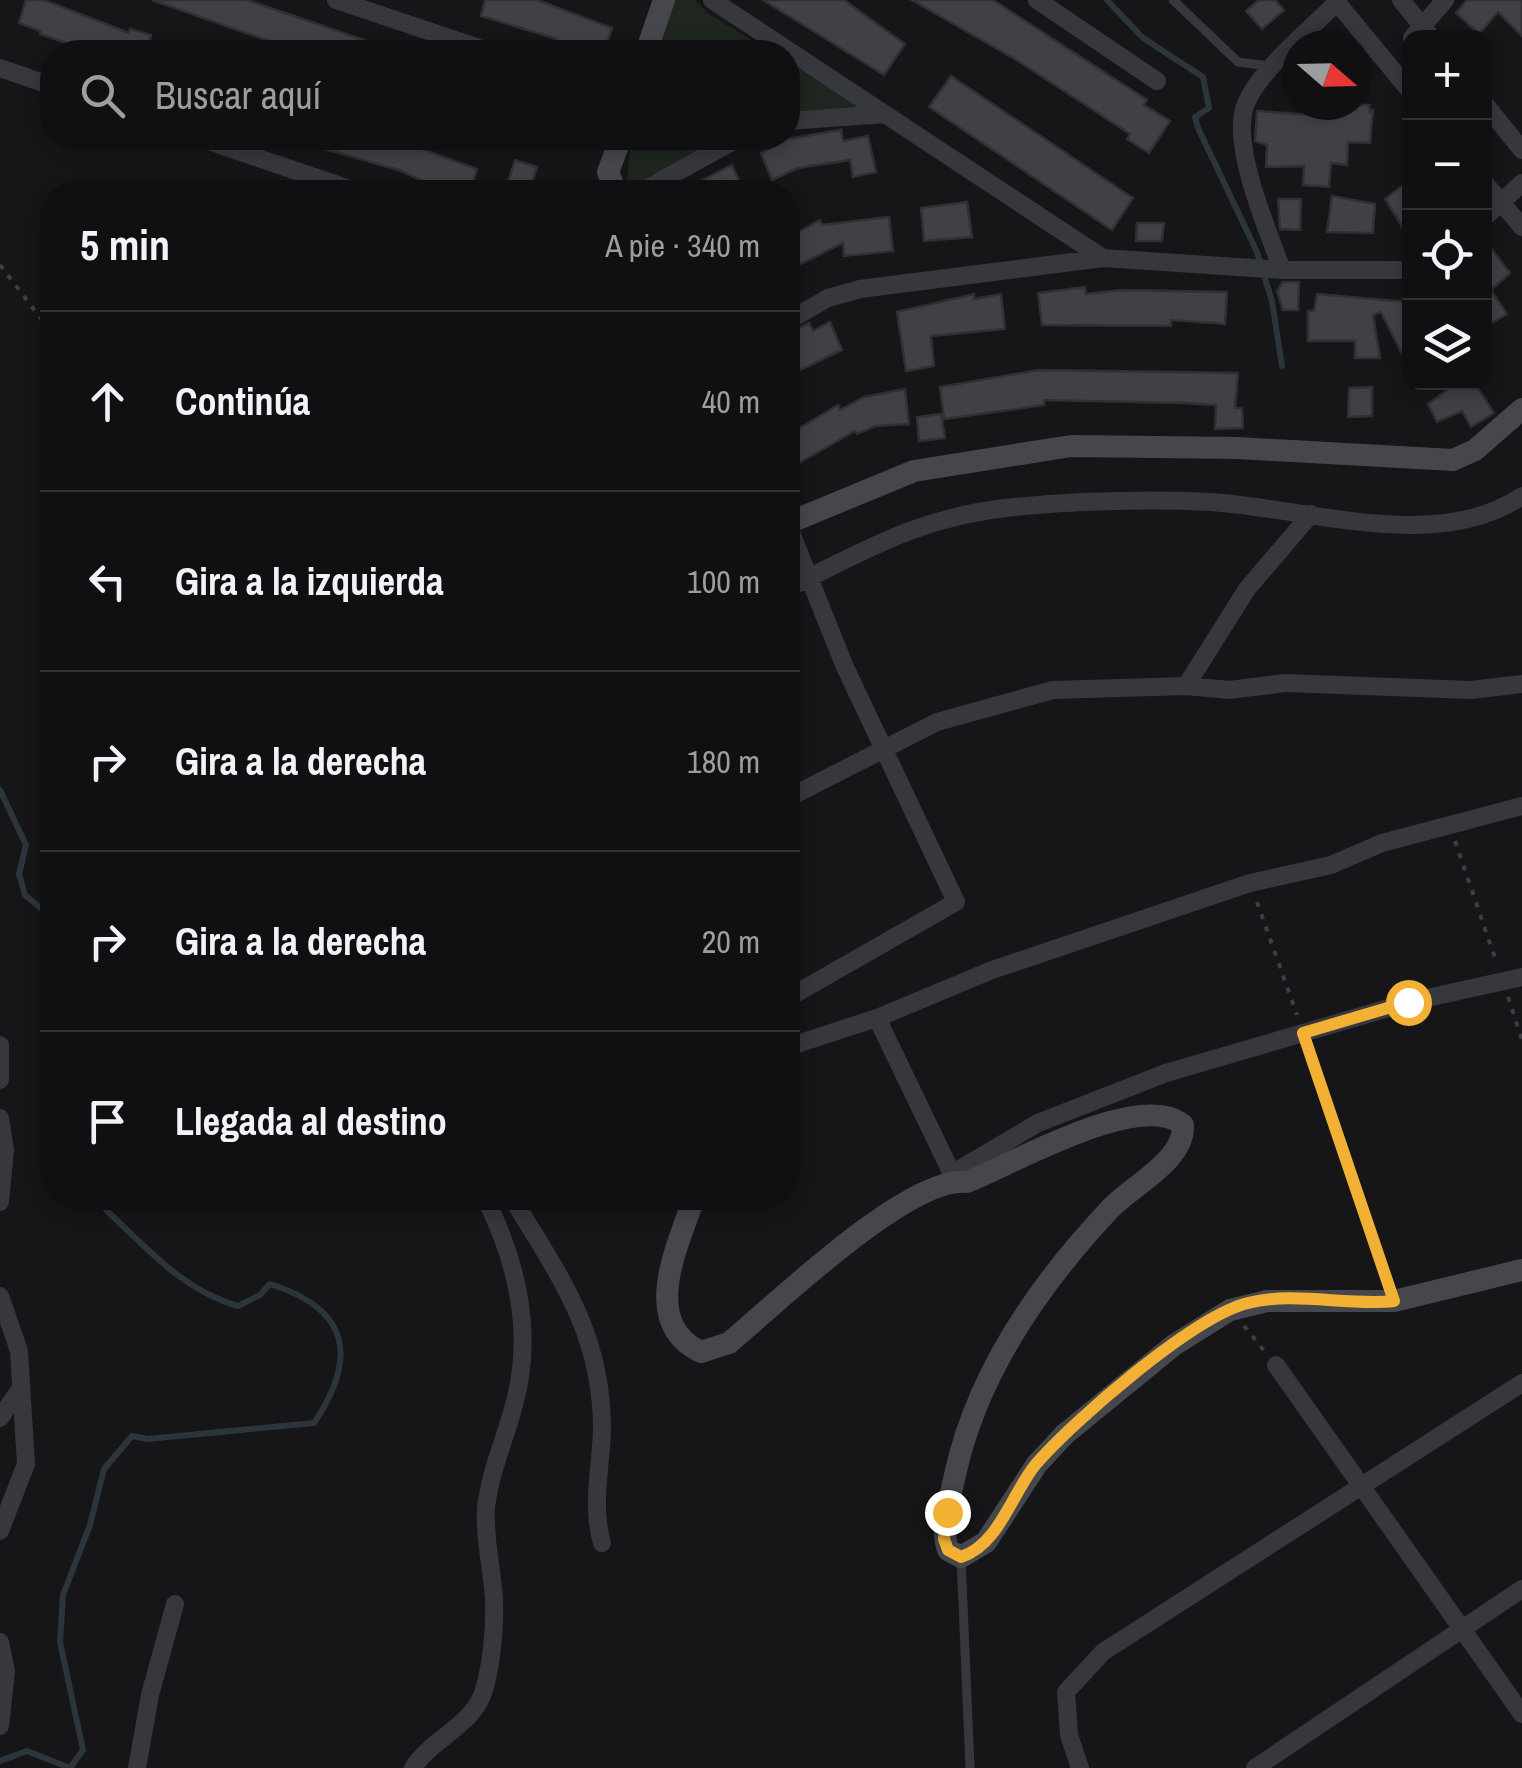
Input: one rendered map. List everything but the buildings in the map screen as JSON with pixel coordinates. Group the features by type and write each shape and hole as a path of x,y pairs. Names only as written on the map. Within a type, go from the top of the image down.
{"street":[{"path":"336,0 455,40"},
{"path":"650,40 664,0"},
{"path":"712,0 773,40"},
{"path":"1037,0 1157,81"},
{"path":"1401,0 1416,30"},
{"path":"1423,30 1445,0"},
{"path":"1282,270 1251,178 1242,120 1246,102 1336,1 1402,81"},
{"path":"1388,65 1402,51"},
{"path":"800,58 1104,258"},
{"path":"0,68 40,82"},
{"path":"1492,113 1522,150"},
{"path":"800,120 885,114"},
{"path":"230,150 303,180"},
{"path":"609,180 616,150"},
{"path":"662,180 717,150"},
{"path":"1492,211 1522,183"},
{"path":"1492,191 1522,226"},
{"path":"800,314 828,298 860,289 1104,258 1282,270 1402,270"},
{"path":"800,519 914,471 1071,446 1238,448 1453,460 1475,450 1522,409"},
{"path":"800,582 884,538 948,516 1011,507 1209,502 1424,526 1458,524 1485,516 1522,496"},
{"path":"1186,686 1247,590 1311,514"},
{"path":"800,559 956,902 800,991"},
{"path":"800,791 937,722 1053,690 1186,686 1230,690 1285,683 1471,690 1522,684"},
{"path":"800,1043 877,1018 992,970 1250,883 1331,864 1382,843 1522,806"},
{"path":"955,1180 960,1169 1009,1138 1070,1109 1166,1074 1408,1002 1522,977"},
{"path":"877,1018 955,1180"},
{"path":"0,1045 0,1080"},
{"path":"690,1210 670,1270 667,1303 676,1333 701,1352 729,1343 885,1214 955,1180 967,1182 1038,1149 1122,1120 1157,1113 1173,1116 1183,1125 1178,1147 1113,1206 1068,1258 1001,1353 960,1451 947,1512 944,1539 948,1550 961,1557 986,1542 1036,1464 1065,1434 1149,1364 1230,1310 1267,1301 1394,1301 1522,1270"},
{"path":"0,1118 5,1150 0,1202"},
{"path":"413,1768 430,1746 476,1708 484,1692 493,1629 494,1596 484,1546 486,1506 492,1468 520,1380 522,1350 514,1264 490,1210"},
{"path":"519,1210 586,1324 602,1426 596,1508 602,1543"},
{"path":"0,1296 19,1351 26,1464 0,1531"},
{"path":"1276,1365 1522,1714"},
{"path":"1080,1768 1064,1710 1066,1692 1077,1676 1104,1652 1522,1383"},
{"path":"0,1391 20,1389"},
{"path":"0,1418 20,1389"},
{"path":"1255,1768 1522,1589"},
{"path":"137,1768 150,1694 176,1604"},
{"path":"0,1642 6,1671 0,1726"}],"lane":[{"path":"1172,0 1238,62 1254,67 1276,64"},
{"path":"961,1557 970,1768"}],"path":[{"path":"0,264 40,317"},
{"path":"1451,827 1522,1040"},
{"path":"1250,883 1394,1301"},
{"path":"1230,1310 1276,1365"}],"shaded area":[{"path":"675,0 695,0 709,14 751,40 660,40"},
{"path":"800,70 863,109 800,112"},
{"path":"630,150 699,150 642,180 627,179"}],"waterway":[{"path":"1107,0 1143,38 1203,77 1209,108 1195,117 1198,128 1257,252 1272,301 1282,366"},
{"path":"0,790 26,845 19,874 25,895 40,908"},
{"path":"0,1761 27,1751 70,1768 83,1750 60,1642 63,1595 90,1525 104,1469 132,1436 148,1439 314,1423 328,1399 341,1357 331,1322 297,1294 270,1284 260,1295 238,1306 218,1299 183,1279 106,1210"}],"route":[{"path":"947,1512 944,1539 948,1550 961,1557 973,1553 986,1542 1036,1464 1065,1434 1174,1345 1230,1310 1267,1301 1394,1301 1303,1033 1408,1002"}]}
